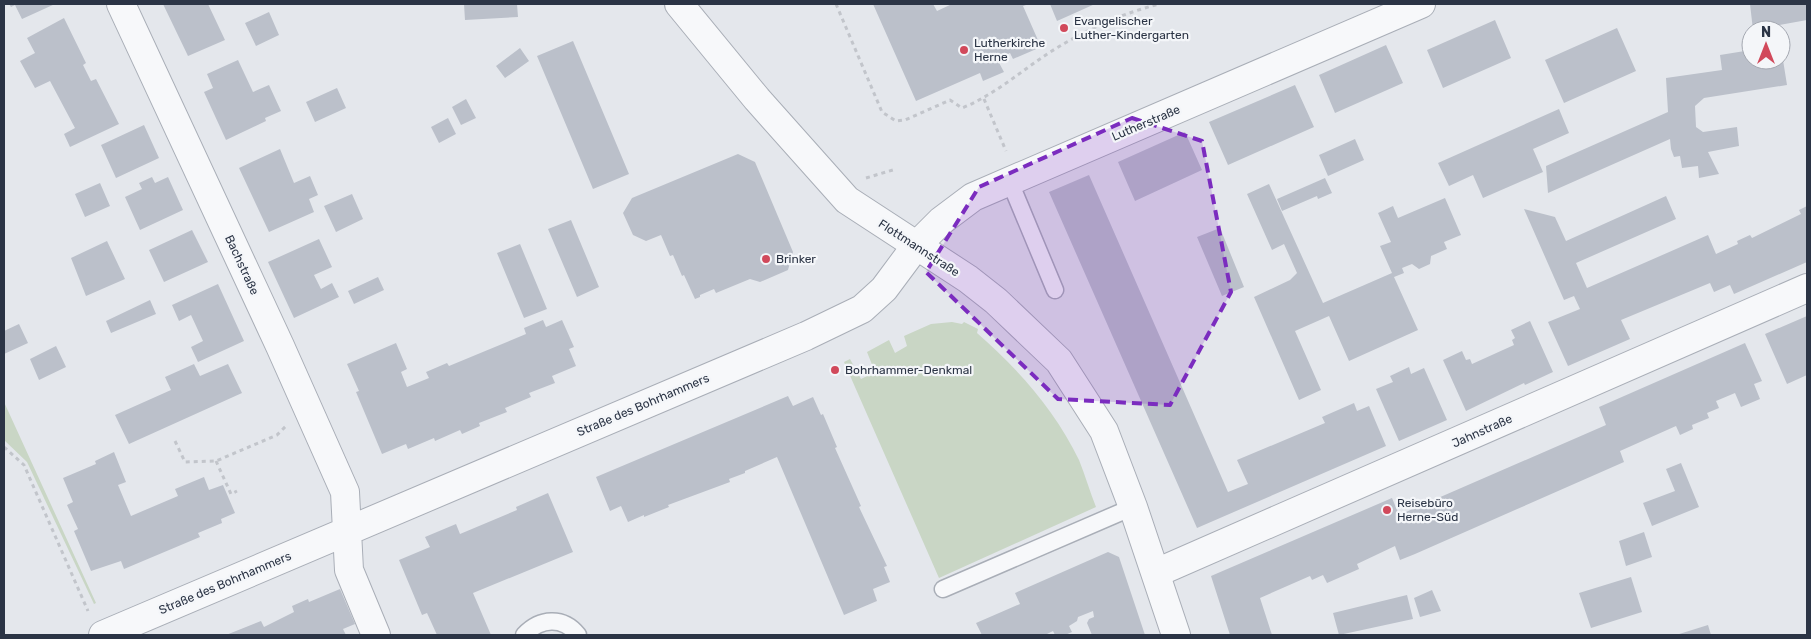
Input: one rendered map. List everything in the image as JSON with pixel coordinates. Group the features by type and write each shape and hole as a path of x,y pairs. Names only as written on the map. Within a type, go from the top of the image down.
{"street":[{"name":"Bachstraße","path":"121,4 279,344 345,492 347,531"},
{"name":"Flottmannstraße","path":"680,4 757,99 847,200 996,301 1059,361 1104,430 1133,506 1176,635"},
{"name":"Lutherstraße","path":"916,246 941,221 973,197 1010,182 1385,11 1421,4"},
{"name":"Straße des Bohrhammers","path":"96,625 347,531 806,336 862,309 884,289 916,246"},
{"name":"Jahnstraße","path":"1156,573 1807,288"},
{"path":"347,531 349,570 376,635"}],"lane":[{"path":"1010,182 1055,290"},
{"path":"943,589 1133,506"},
{"path":"524,635 536,625 550,620 570,626 578,635"}],"path":[{"path":"836,4 882,112 896,121 905,120 950,100 962,108 984,99 1060,45 1135,10 1160,4"},
{"path":"984,99 1008,154"},
{"path":"864,181 869,176 883,174 896,169"},
{"path":"175,440 184,462 216,461 277,435 289,422 310,414"},
{"path":"4,447 24,465 96,625"},
{"path":"216,461 231,494 237,491"}],"highlighted area":[{"path":"1132,118 1202,141 1231,292 1170,405 1058,399 926,272 979,187"}],"green space":[{"path":"952,322 962,324 964,322 978,329 977,333 1007,361 1047,407 1079,460 1096,507 939,578 844,362 850,359 861,379 875,372 867,352 889,340 895,353 907,346 904,336 931,324"},
{"path":"4,402 96,603 94,604 27,462 4,440"}],"building":[{"path":"9,4 55,4 22,19 15,5 11,7"},
{"path":"163,4 208,4 225,40 188,56"},
{"path":"464,4 517,4 518,17 465,20"},
{"name":"Lutherkirche Herne","path":"873,4 933,4 937,11 952,4 1029,4 1023,6 1041,47 1013,59 1010,53 997,59 1004,72 983,81 980,73 916,101"},
{"path":"1050,4 1095,4 1057,21"},
{"path":"1750,4 1807,4 1807,20 1791,23 1791,20 1752,20"},
{"path":"269,12 279,35 256,46 245,23"},
{"path":"64,18 86,63 83,65 91,81 96,79 119,124 70,147 64,134 75,128 50,81 35,88 20,61 35,53 27,38"},
{"path":"1495,20 1511,58 1443,88 1427,50"},
{"path":"1617,28 1636,71 1564,103 1545,60"},
{"path":"573,41 629,174 593,189 537,56"},
{"path":"1386,45 1403,83 1335,113 1319,75"},
{"path":"520,48 529,61 505,78 496,66"},
{"path":"1741,52 1741,70 1785,70 1787,85 1704,98 1695,106 1696,127 1703,132 1737,127 1739,146 1708,152 1719,174 1699,178 1698,166 1682,168 1680,156 1674,157 1670,139 1548,193 1546,166 1668,112 1666,78 1722,70 1720,55"},
{"path":"238,60 253,92 269,85 281,111 265,118 266,121 226,140 204,92 213,88 207,74"},
{"path":"1295,85 1314,127 1228,165 1209,122"},
{"path":"337,88 346,108 315,122 306,102"},
{"path":"466,99 476,118 461,125 452,107"},
{"path":"1559,109 1569,133 1533,149 1543,172 1483,198 1473,175 1449,186 1438,163"},
{"path":"448,118 456,134 439,143 431,127"},
{"path":"144,125 159,158 116,178 101,145"},
{"path":"1185,132 1202,170 1135,201 1118,162"},
{"path":"1355,139 1364,160 1328,176 1319,155"},
{"path":"280,149 294,183 310,176 318,195 309,199 314,212 269,232 239,168"},
{"path":"738,154 755,162 793,252 788,270 760,282 750,279 716,293 714,289 695,299 673,255 670,256 661,235 646,241 633,235 623,213 632,198"},
{"path":"1089,175 1228,492 1248,484 1237,460 1325,423 1322,417 1354,403 1357,411 1369,406 1386,446 1197,528 1049,192"},
{"path":"152,177 155,183 168,177 183,210 140,230 125,197 142,189 139,183"},
{"path":"1325,178 1332,193 1318,199 1317,196 1282,211 1277,199"},
{"path":"100,183 110,206 85,217 75,194"},
{"path":"1269,184 1323,303 1392,273 1380,246 1391,242 1378,213 1393,206 1398,218 1445,198 1461,235 1444,242 1447,249 1431,256 1430,264 1419,269 1412,264 1402,268 1404,273 1394,277 1418,330 1349,361 1329,316 1295,331 1321,390 1299,400 1254,297 1290,280 1297,273 1284,244 1272,250 1247,194"},
{"path":"352,194 363,219 336,232 324,206"},
{"path":"1666,196 1676,219 1576,263 1587,288 1708,235 1716,254 1738,244 1737,241 1750,235 1752,238 1801,214 1799,210 1807,206 1807,262 1734,294 1730,285 1714,292 1710,283 1621,320 1630,339 1568,366 1548,322 1580,309 1574,296 1564,300 1524,209 1555,217 1566,241"},
{"path":"571,220 599,287 577,297 548,229"},
{"path":"1220,228 1244,287 1222,296 1197,237"},
{"path":"192,230 208,262 164,282 149,250"},
{"path":"319,239 332,267 314,275 321,289 332,283 339,297 294,318 268,262"},
{"path":"107,241 125,279 86,296 71,258"},
{"path":"520,244 547,309 524,318 497,253"},
{"path":"378,277 384,290 354,304 348,291"},
{"path":"218,284 244,341 198,362 191,347 203,341 191,315 179,321 172,305"},
{"path":"150,300 156,314 111,333 106,321"},
{"path":"1807,316 1807,375 1787,384 1765,334"},
{"path":"543,320 546,327 562,320 574,347 569,349 576,366 552,376 555,383 529,393 531,397 505,408 507,412 479,423 480,426 462,434 460,430 435,441 434,438 408,449 406,444 382,454 356,392 359,391 347,364 396,343 407,369 401,372 407,387 429,378 426,372 447,363 449,366 526,334 524,328"},
{"path":"1530,321 1553,372 1525,385 1524,383 1466,411 1443,360 1462,351 1466,360 1470,359 1472,364 1514,345 1512,340 1515,338 1511,330"},
{"path":"19,324 28,343 4,354 4,331"},
{"path":"1745,343 1762,381 1754,384 1760,399 1741,407 1735,393 1716,401 1719,408 1707,413 1709,418 1692,425 1693,429 1680,435 1676,426 1620,451 1624,462 1400,560 1395,546 1357,564 1359,569 1327,583 1323,575 1312,580 1310,576 1260,598 1272,635 1230,635 1211,576 1392,498 1399,515 1606,425 1599,407"},
{"path":"56,346 66,367 39,380 30,359"},
{"path":"194,364 200,376 228,364 242,393 129,444 115,415 171,390 165,377"},
{"path":"1409,367 1411,374 1424,368 1447,420 1399,441 1376,389 1393,382 1390,376"},
{"path":"788,396 793,406 813,397 821,415 823,414 837,447 835,448 861,506 859,507 887,566 884,567 890,582 873,589 877,601 844,615 777,457 729,479 730,482 628,522 621,506 610,511 596,477"},
{"path":"114,452 126,482 118,485 131,516 178,496 175,489 204,477 209,490 223,485 235,513 221,519 222,523 198,533 200,537 124,569 121,561 91,571 74,531 78,529 67,505 73,502 63,478 96,464 95,461"},
{"path":"1681,463 1699,507 1652,526 1643,503 1675,491 1666,469"},
{"path":"548,493 573,552 473,593 491,635 437,635 427,613 422,615 399,560 430,547 425,537 456,524 460,534 517,510 516,507"},
{"path":"1644,532 1652,557 1626,566 1619,541"},
{"path":"1108,552 1119,557 1145,635 1092,635 1087,623 1089,619 1094,617 1093,611 1078,617 1077,621 1069,626 1072,632 1065,635 1055,635 1053,631 1045,635 982,635 976,623 1020,604 1015,593"},
{"path":"1631,577 1642,612 1591,628 1579,593"},
{"path":"340,589 355,624 343,629 346,635 226,635 261,621 264,627 294,612 292,606 308,599 309,602"},
{"path":"1432,590 1441,611 1420,617 1414,598"},
{"path":"1407,595 1413,619 1339,635 1333,613"},
{"path":"1708,625 1711,635 1676,635"}],"place":[{"name":"Evangelischer Luther-Kindergarten","path":"1064,28"},
{"name":"Lutherkirche Herne","path":"964,50"},
{"name":"Brinker","path":"766,259"},
{"name":"Bohrhammer-Denkmal","path":"835,370"},
{"name":"Reisebüro Herne-Süd","path":"1387,510"}]}
